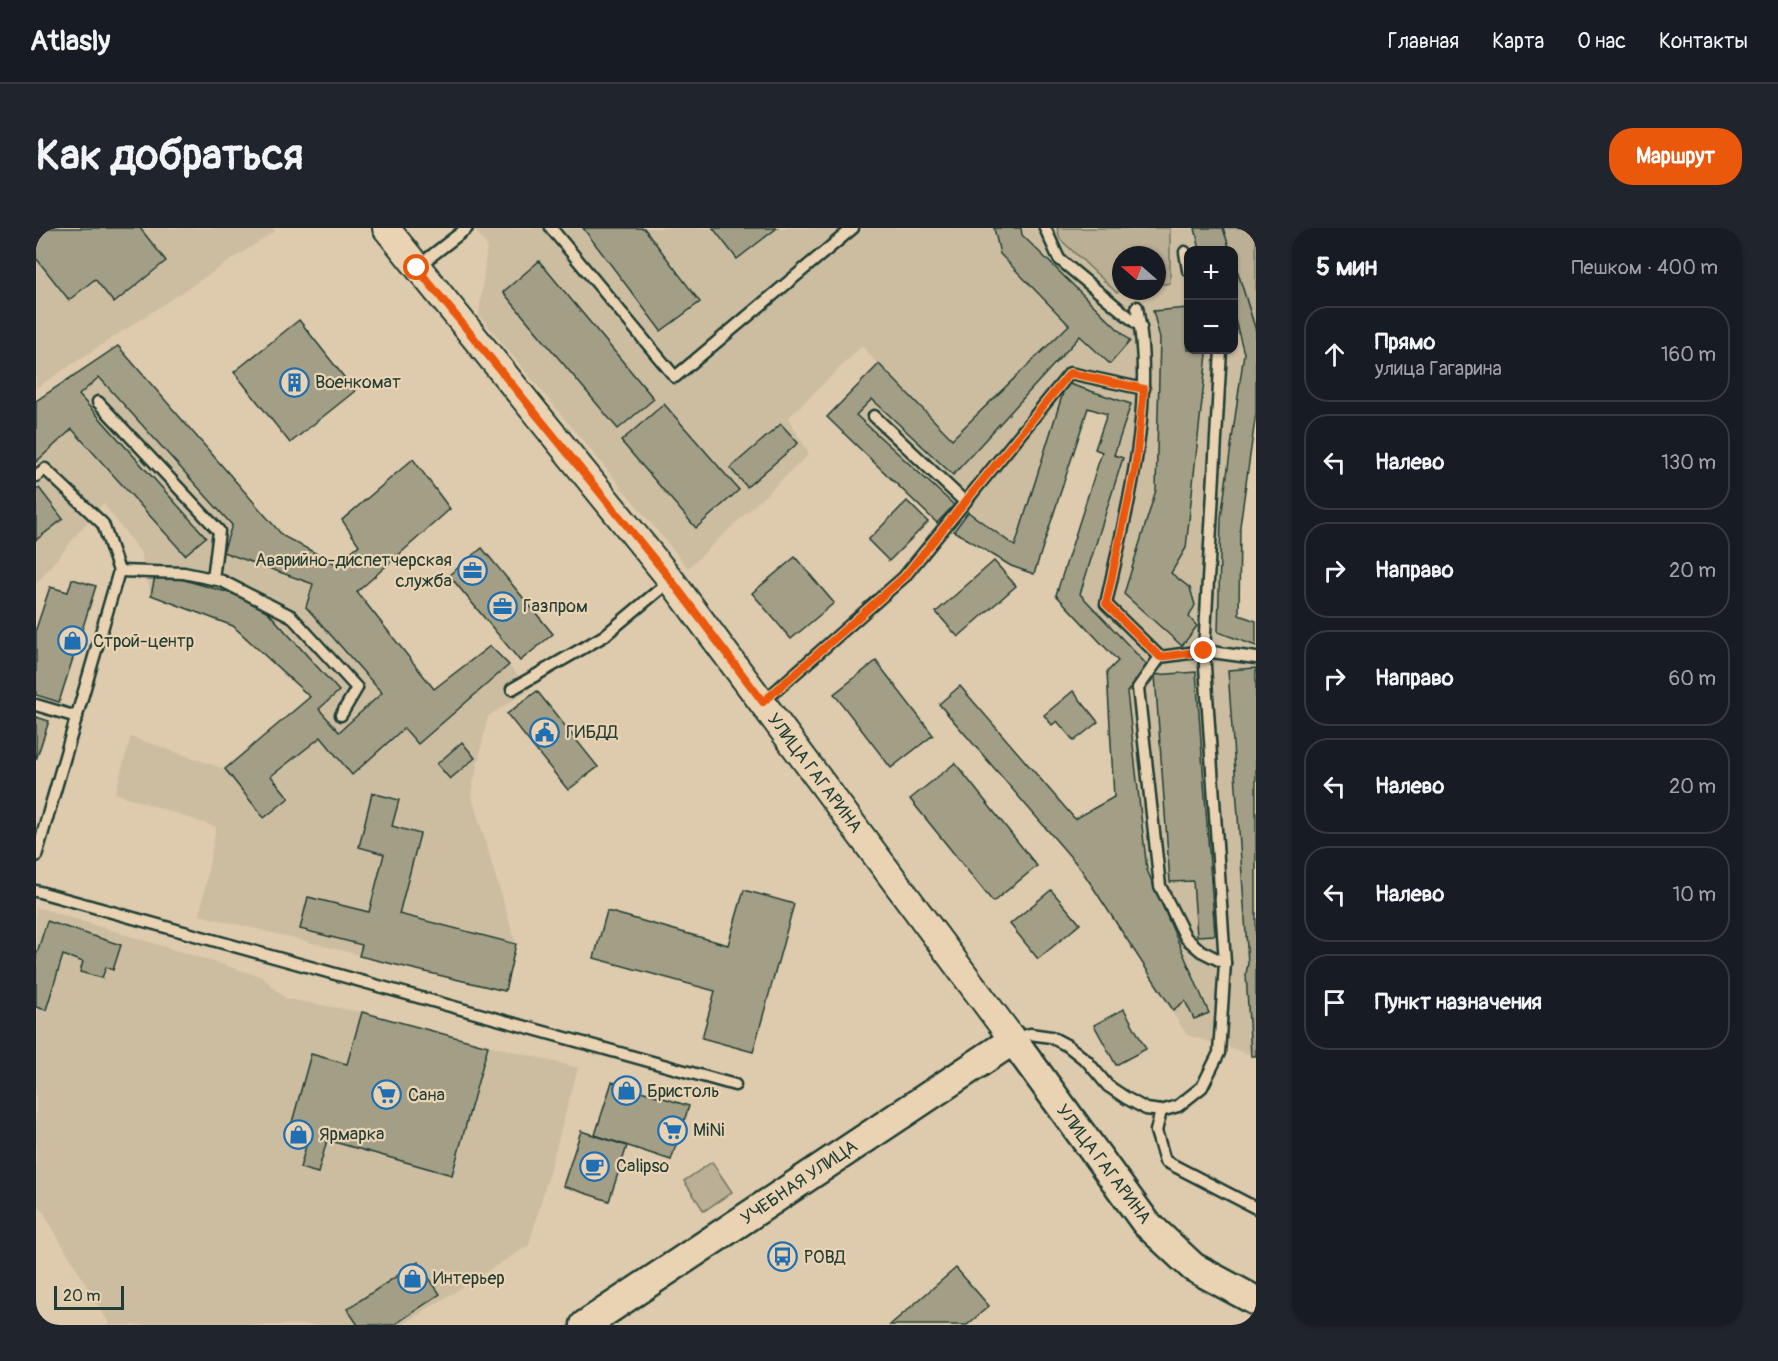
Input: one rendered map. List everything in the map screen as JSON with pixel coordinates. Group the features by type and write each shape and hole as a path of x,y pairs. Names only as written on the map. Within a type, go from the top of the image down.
{"main road":[{"name":"УЛИЦА ГАГАРИНА","path":"1013,1040 1146,1223 1193,1267 1256,1301"},
{"name":"УЧЕБНАЯ УЛИЦА","path":"585,1325 1013,1040"}],"street":[{"name":"УЛИЦА ГАГАРИНА","path":"386,228 671,580 1013,1040"}],"lane":[{"path":"417,268 467,228"},
{"path":"551,228 675,377 853,228"},
{"path":"1045,228 1059,259 1141,327"},
{"path":"1137,307 1141,327 1144,389 1135,470 1106,604 1160,657"},
{"path":"1013,1040 1030,1034 1051,1037 1068,1046 1087,1061 1108,1086 1146,1109 1161,1111 1178,1106 1202,1087 1219,1053 1225,963 1204,651 1221,354"},
{"path":"763,702 904,577 1070,373 1144,389"},
{"path":"98,402 219,531 213,579"},
{"path":"874,416 966,502"},
{"path":"36,476 45,470 103,524 119,571 36,856"},
{"path":"119,571 184,573 222,580 291,616 357,688 341,715"},
{"path":"512,689 604,636 671,580"},
{"path":"1225,963 1201,951 1186,938 1160,886 1138,688 1160,657 1204,651 1256,658"},
{"path":"36,705 76,717"},
{"path":"36,891 735,1085"},
{"path":"1161,1111 1156,1131 1165,1161 1256,1208"}],"shaded area":[{"path":"36,228 272,228 275,231 36,388"},
{"path":"474,228 1057,228 1060,239 1112,288 1112,300 1166,300 1166,283 1170,282 1170,228 1223,228 1229,246 1184,246 1184,354 1238,354 1238,273 1256,331 1256,413 1240,526 1239,615 1256,621 1256,1056 1187,1035 1081,869 939,704 960,686 1075,819 1114,797 1107,672 1117,660 1056,595 1102,452 1095,449 1106,414 1088,409 1034,574 1011,566 937,523 827,417 878,364 862,346 788,418 809,454 688,568 479,315 487,246"},
{"path":"1057,228 1170,228 1170,283 1166,284 1166,246 1112,246 1112,288 1060,239"},
{"path":"1223,228 1256,228 1256,331 1238,273 1238,246 1229,246"},
{"path":"118,346 283,536 336,564 359,545 342,520 413,459 450,509 357,592 434,689 490,646 531,689 488,716 471,794 516,944 505,991 200,915 216,827 115,793 131,737 225,769 309,697 233,626 151,595 141,553 103,503 36,584 36,401"},
{"name":"Ярмарка","path":"36,907 262,977 286,999 362,1012 578,1068 529,1245 402,1325 110,1325 36,1200"},
{"path":"712,1162 732,1192 704,1211 684,1181"}],"building":[{"path":"36,228 140,228 166,261 114,303 95,279 69,300 36,258"},
{"path":"583,228 644,228 700,302 661,331"},
{"path":"713,228 777,228 737,259"},
{"path":"994,228 1021,228 1022,235 1130,341 1110,364 1080,336 953,475 872,399 856,415 954,505 937,523 827,417 879,364 952,439 1069,325 1000,254"},
{"path":"1195,228 1223,228 1229,246 1199,246"},
{"path":"539,261 654,399 618,429 503,292"},
{"path":"1238,273 1256,331 1256,413 1240,526 1239,615 1256,621 1256,646 1218,632 1221,518 1244,353 1238,331"},
{"path":"1184,308 1184,354 1207,354 1186,548 1171,573 1190,588 1195,605 1189,617 1197,626 1182,646 1124,594 1156,490 1160,338 1153,311"},
{"name":"Военкомат","path":"299,320 355,391 290,443 234,372"},
{"path":"118,346 283,536 336,564 359,545 342,520 413,459 450,509 357,592 434,689 490,646 509,665 418,744 404,728 352,775 321,737 271,776 289,798 264,818 225,769 310,697 233,626 151,595 156,572 258,601 339,691 319,709 339,732 382,693 306,607 313,584 223,552 232,525 99,377 79,395 206,537 185,555 72,429 36,462 36,401"},
{"path":"1066,383 1131,404 1114,455 1123,458 1080,594 1148,666 1127,692 1147,870 1209,1013 1194,1019 1185,1001 1173,1010 1081,869 939,704 960,686 1075,819 1114,797 1107,672 1118,661 1056,595 1102,452 1095,449 1107,414 1088,408 1034,574 1011,566 954,531 968,512 1015,546"},
{"path":"664,404 739,490 696,528 621,441"},
{"path":"781,424 798,443 747,487 730,468"},
{"path":"39,488 63,519 36,540 36,490"},
{"path":"907,501 928,522 889,561 868,540"},
{"name":"Газпром","path":"482,548 553,634 520,661 449,575"},
{"path":"795,557 834,603 791,639 752,593"},
{"path":"994,561 1016,586 958,637 936,612"},
{"path":"72,579 96,586 59,702 36,695 36,629 50,587 68,592"},
{"path":"876,661 933,735 891,768 834,694"},
{"path":"1256,668 1256,1056 1251,1056 1246,974 1248,963 1228,670"},
{"path":"1196,672 1215,935 1197,936 1193,881 1170,882 1155,675"},
{"name":"ГИБДД","path":"537,691 598,767 568,790 507,714"},
{"path":"1073,691 1098,722 1074,741 1057,721 1052,725 1044,715"},
{"path":"36,717 49,721 36,760"},
{"path":"462,742 475,758 450,779 437,764"},
{"path":"955,763 1037,866 993,902 910,799"},
{"path":"372,793 399,800 392,826 420,834 399,914 516,944 505,991 359,956 362,945 300,929 308,897 369,912 384,854 359,847"},
{"path":"744,890 794,904 753,1052 702,1038 715,991 594,958 607,911 728,945"},
{"path":"1051,890 1080,924 1038,959 1010,924"},
{"path":"47,921 121,945 113,970 106,967 102,978 80,972 83,962 63,955 46,1010 36,1007 36,956"},
{"path":"1124,1009 1146,1049 1116,1065 1094,1025"},
{"name":"Сана","path":"362,1012 488,1046 452,1175 327,1140 318,1173 300,1168 310,1131 291,1126 311,1054 347,1064"},
{"path":"612,1082 689,1106 671,1160 595,1135"},
{"name":"Calipso","path":"581,1131 627,1146 609,1201 563,1186"},
{"name":"Интерьер","path":"418,1262 440,1294 394,1325 358,1325 347,1309"},
{"path":"956,1268 989,1306 967,1325 890,1325"}],"place":[{"name":"Военкомат","path":"294,382"},
{"name":"Аварийно-диспетчерская служба","path":"473,570"},
{"name":"Газпром","path":"502,606"},
{"name":"Строй-центр","path":"72,641"},
{"name":"ГИБДД","path":"545,732"},
{"name":"Бристоль","path":"626,1091"},
{"name":"Сана","path":"387,1095"},
{"name":"MiNi","path":"672,1130"},
{"name":"Ярмарка","path":"298,1134"},
{"name":"Calipso","path":"595,1166"},
{"name":"РОВД","path":"783,1257"},
{"name":"Интерьер","path":"412,1278"}],"route":[{"path":"417,268 671,580 763,702 904,577 1070,373 1144,389 1135,470 1106,604 1160,657 1204,651"}]}
